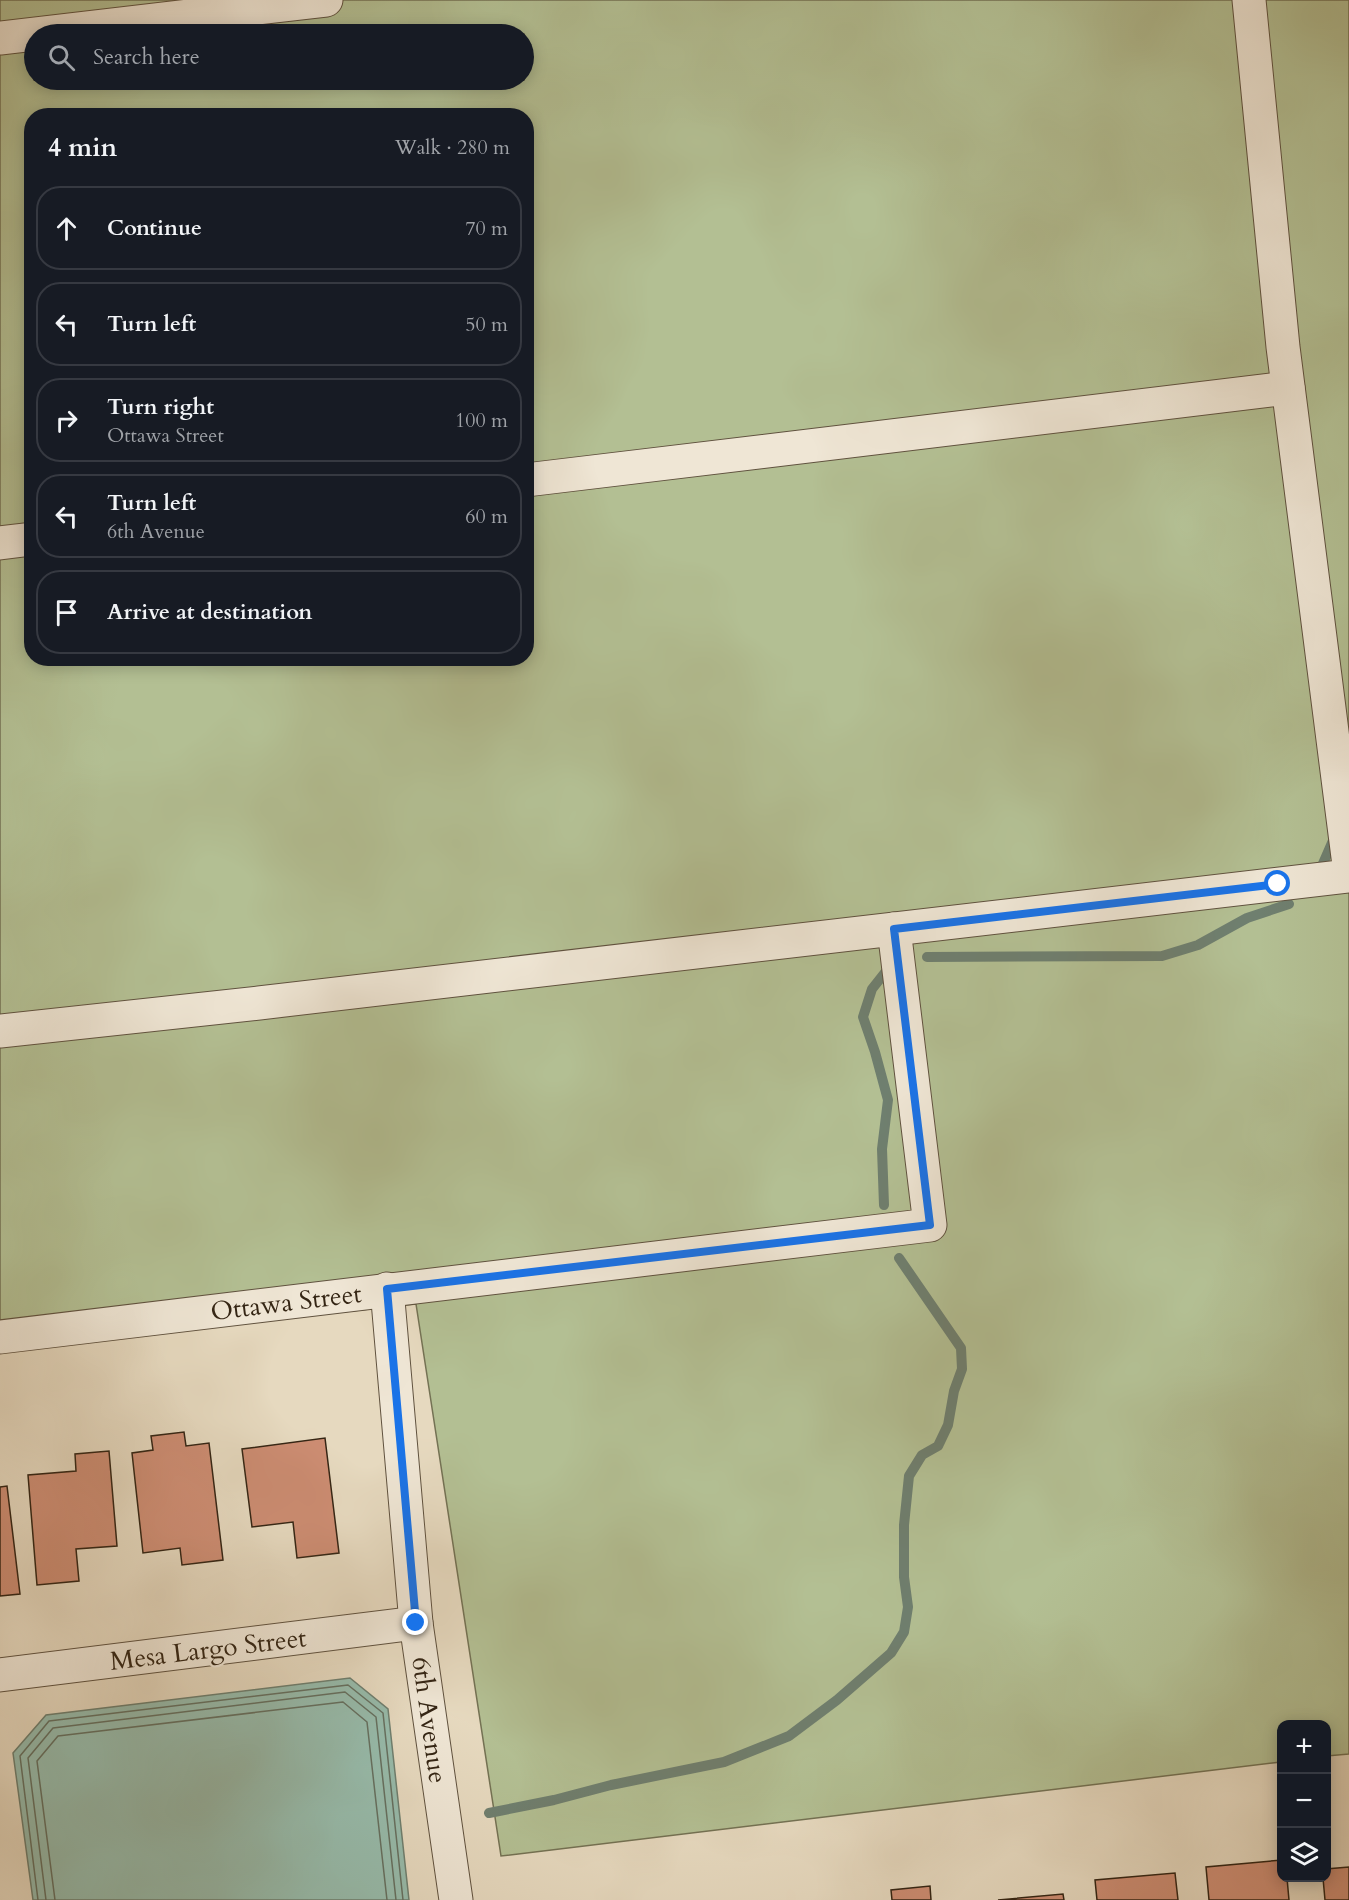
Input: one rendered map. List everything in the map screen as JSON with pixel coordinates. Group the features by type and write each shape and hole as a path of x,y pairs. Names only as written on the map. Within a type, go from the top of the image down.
{"street":[{"path":"120,24 326,0"},
{"path":"1248,0 1288,388 1349,865"},
{"path":"0,38 24,35"},
{"path":"534,479 1288,388"},
{"path":"0,543 24,540"},
{"path":"0,1030 247,1004 1349,876"},
{"name":"Ottawa Street","path":"0,1337 930,1225 894,929"},
{"name":"6th Avenue","path":"387,1289 416,1623 456,1900"},
{"name":"Mesa Largo Street","path":"0,1675 416,1623"}],"shaded area":[{"path":"0,0 1349,0 1349,1754 1331,1756 1331,1720 1277,1720 1277,1762 501,1856 416,1304 0,1349"}],"water":[{"path":"350,1678 388,1709 409,1900 33,1900 13,1753 46,1715"}],"building":[{"path":"184,1432 186,1446 209,1443 223,1560 182,1565 180,1548 143,1553 132,1453 153,1450 151,1436"},
{"path":"325,1438 339,1553 297,1558 293,1522 252,1527 242,1449"},
{"path":"109,1451 117,1546 76,1549 79,1581 37,1585 28,1475 76,1471 75,1454"},
{"path":"7,1486 20,1594 0,1596 0,1487"},
{"path":"1277,1860 1277,1882 1287,1882 1289,1900 1209,1900 1206,1867"},
{"path":"1349,1867 1349,1900 1325,1900 1323,1882 1331,1882 1331,1869"},
{"path":"1175,1873 1178,1900 1097,1900 1095,1880"},
{"path":"930,1886 931,1900 892,1900 891,1890"},
{"path":"1063,1894 1064,1900 998,1900"}],"waterway":[{"path":"1318,875 1335,836"},
{"path":"927,957 1162,956 1198,945 1247,918 1289,904"},
{"path":"884,1205 882,1149 888,1100 863,1017 872,989 891,965"},
{"path":"489,1813 724,1762 789,1736 837,1700 891,1653 904,1632 908,1607 904,1577 904,1525 909,1476 922,1455 938,1446 948,1425 954,1391 962,1369 961,1348 899,1258"}],"route":[{"path":"416,1623 387,1289 930,1225 894,929 1278,884"}]}
